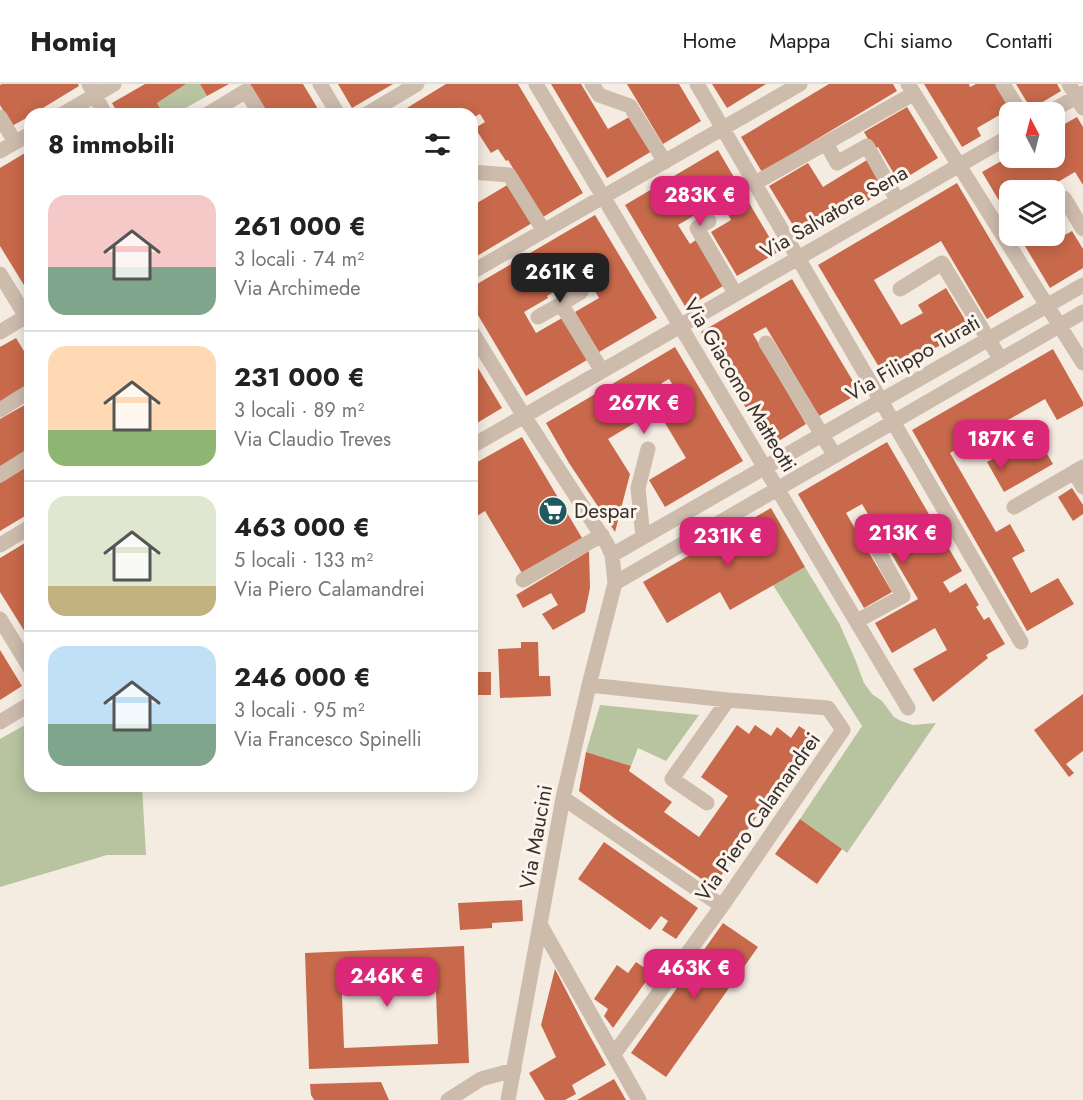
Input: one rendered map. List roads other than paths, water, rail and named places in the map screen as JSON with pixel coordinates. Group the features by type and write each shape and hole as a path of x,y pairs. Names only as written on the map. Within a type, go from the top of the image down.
{"street":[{"path":"70,108 92,90 114,84"},
{"path":"320,84 334,108"},
{"path":"377,108 417,84"},
{"name":"Via Giacomo Matteotti","path":"536,84 909,708"},
{"path":"592,84 599,95 630,106 665,162"},
{"path":"697,84 1021,642"},
{"path":"478,269 799,84"},
{"path":"1003,84 1014,102"},
{"path":"755,183 826,143 910,89 1083,363"},
{"path":"92,90 102,108"},
{"path":"218,108 246,91 256,108"},
{"path":"0,117 15,142"},
{"path":"0,151 24,137"},
{"name":"Via Salvatore Sena","path":"478,443 999,142"},
{"path":"826,143 837,163 867,146 897,200"},
{"path":"478,172 509,175 543,231"},
{"path":"1065,200 1083,229"},
{"path":"709,221 697,228 735,293"},
{"path":"900,289 942,263 1001,360"},
{"path":"0,274 24,310"},
{"name":"Via Filippo Turati","path":"612,555 1083,285"},
{"path":"538,317 581,292"},
{"path":"561,304 602,371"},
{"path":"478,342 602,535 612,555 615,583 1083,312"},
{"path":"0,332 24,320"},
{"path":"766,343 836,456"},
{"path":"0,410 24,395"},
{"path":"643,537 638,488 648,449"},
{"path":"0,474 24,460"},
{"path":"1014,507 1079,470 1083,487"},
{"path":"857,621 903,596 865,527"},
{"path":"0,545 24,531"},
{"path":"523,580 602,535"},
{"name":"Via Maucini","path":"508,1100 563,798 615,583"},
{"path":"0,619 24,658"},
{"name":"Via Piero Calamandrei","path":"589,685 828,708 843,730 722,906 614,1054"},
{"path":"707,803 672,779 728,700"},
{"path":"0,722 24,708"},
{"path":"563,798 722,906"},
{"path":"541,926 639,1100"},
{"path":"448,1100 481,1079 514,1070"}],"place":[{"name":"Despar","path":"553,511"}]}
